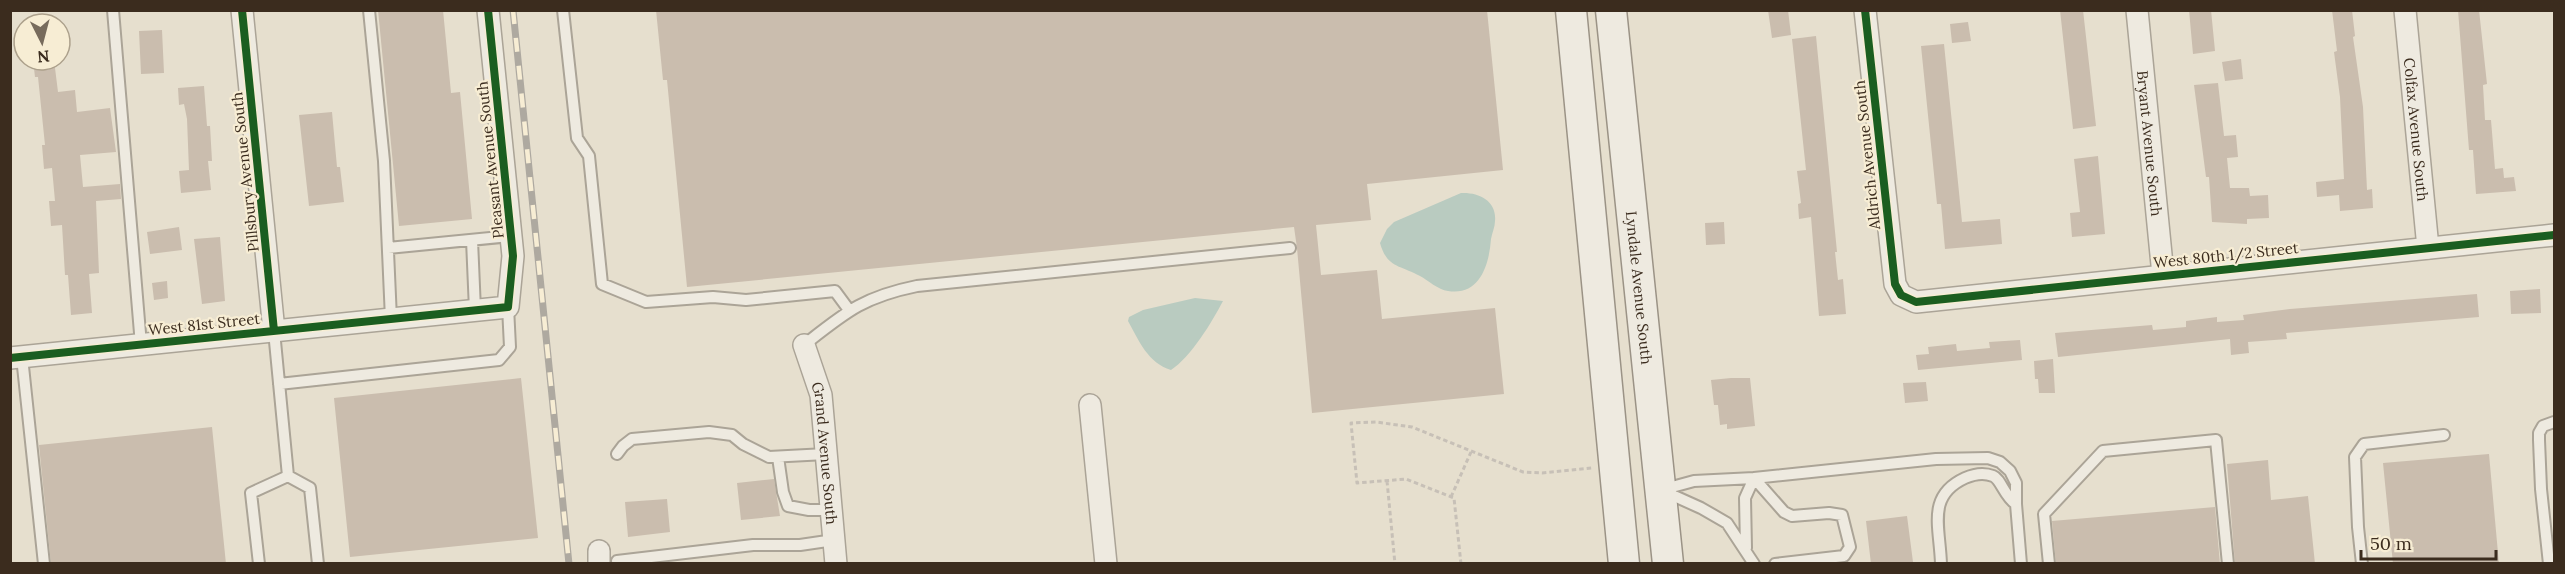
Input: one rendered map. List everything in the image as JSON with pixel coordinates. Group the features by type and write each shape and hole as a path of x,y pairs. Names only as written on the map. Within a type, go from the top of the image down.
{"main road":[{"path":"1571,10 1624,564"},
{"name":"Lyndale Avenue South","path":"1611,10 1668,564"}],"street":[{"name":"Pillsbury Avenue South","path":"242,10 274,331"},
{"name":"Pleasant Avenue South","path":"489,10 511,236 512,272 508,307"},
{"name":"Aldrich Avenue South","path":"1865,10 1895,284 1901,295"},
{"name":"Bryant Avenue South","path":"2137,10 2163,275"},
{"name":"Colfax Avenue South","path":"2405,10 2428,248"},
{"name":"West 80th 1/2 Street","path":"1901,295 1916,302 2554,235"},
{"name":"West 81st Street","path":"16,358 508,307"},
{"name":"Grand Avenue South","path":"804,345 821,395 836,564"},
{"path":"1090,405 1106,564"}],"lane":[{"path":"113,10 141,345"},
{"path":"369,10 384,161 391,319"},
{"path":"563,10 577,138 589,156 602,284 646,302 713,297 746,300 835,291 849,309"},
{"path":"388,248 511,236"},
{"path":"472,240 476,310"},
{"path":"804,345 849,309 891,291 917,286 1290,248"},
{"path":"279,384 499,360 510,347 508,307"},
{"path":"274,331 288,476"},
{"path":"16,358 32,454 44,564"},
{"path":"2549,564 2541,489 2539,433 2544,426 2554,423"},
{"path":"617,454 622,446 632,439 709,432 732,435 743,444 769,458 826,454"},
{"path":"2362,564 2355,457 2360,447 2364,444 2444,435"},
{"path":"2049,564 2043,514 2103,451 2216,440 2228,564"},
{"path":"778,457 783,492 788,506 808,510 831,510"},
{"path":"1661,490 1694,481 1754,478 1936,459 1988,458 2000,462 2010,471 2016,483 2021,564"},
{"path":"1941,564 1938,503 1954,483 1974,474 1993,476 1998,479 2006,497 2016,504"},
{"path":"259,564 251,493 288,476"},
{"path":"288,476 310,488 318,564"},
{"path":"1746,549 1745,498 1754,478"},
{"path":"1754,478 1784,512 1792,516 1838,513 1845,520 1850,548 1844,556 1775,564"},
{"path":"1661,490 1701,508 1727,524 1754,564"},
{"path":"605,559 753,545 800,545 834,540"}],"path":[{"path":"1461,564 1454,498 1406,479 1357,483 1351,423 1403,424 1523,472 1542,473 1615,466"},
{"path":"1451,497 1471,451"},
{"path":"1387,481 1395,564"}],"shaded area":[{"path":"1461,193 1474,194 1486,199 1495,214 1488,259 1481,277 1475,284 1468,289 1448,291 1390,262 1380,243 1387,229 1394,222"},
{"path":"1195,298 1223,301 1207,329 1186,357 1171,370 1163,367 1145,350 1128,321 1129,317 1143,310"}],"building":[{"path":"378,10 443,10 451,93 460,92 472,219 399,226"},
{"path":"656,10 1487,10 1503,170 1367,184 1371,220 1316,225 1321,275 1377,270 1382,319 1495,308 1504,394 1312,413 1294,227 687,287 667,80 663,80"},
{"path":"1768,10 1788,10 1791,35 1772,38"},
{"path":"2060,10 2083,10 2096,126 2073,129"},
{"path":"2189,10 2211,10 2215,51 2193,54"},
{"path":"2332,10 2352,10 2355,36 2353,37 2363,107 2367,190 2372,189 2373,208 2340,211 2339,195 2317,197 2316,182 2344,179 2340,97 2334,52 2337,51"},
{"path":"2458,10 2479,10 2487,84 2483,85 2485,120 2491,120 2495,169 2503,168 2504,178 2514,177 2516,191 2476,194 2473,150 2469,150"},
{"path":"1968,22 1971,41 1952,43 1950,24"},
{"path":"162,30 164,73 141,74 139,31"},
{"path":"1816,36 1838,280 1843,279 1846,314 1819,316 1811,217 1799,219 1798,204 1801,203 1797,171 1806,170 1792,39"},
{"path":"1944,44 1962,222 2000,219 2002,244 1945,249 1941,204 1937,204 1921,46"},
{"path":"2241,59 2243,79 2225,81 2222,62"},
{"path":"34,72 56,72 58,92 75,90 77,112 110,108 116,152 80,155 83,187 120,184 121,199 96,201 99,273 89,274 92,313 71,315 68,275 65,275 62,225 51,226 49,201 55,201 52,168 44,169 42,145 45,145 38,77 35,77"},
{"path":"2218,83 2224,136 2236,135 2238,157 2227,158 2230,188 2249,188 2250,196 2268,195 2269,218 2247,219 2247,224 2212,222 2209,177 2206,177 2194,85"},
{"path":"204,86 207,126 210,126 212,161 208,161 211,190 181,193 179,171 189,170 187,119 184,104 179,105 178,88"},
{"path":"332,112 337,167 340,167 344,202 309,206 299,115"},
{"path":"2098,156 2105,234 2072,237 2070,213 2080,212 2074,159"},
{"path":"1724,222 1725,244 1706,245 1705,223"},
{"path":"179,227 182,250 150,254 147,232"},
{"path":"220,237 225,301 202,304 194,239"},
{"path":"167,281 168,298 154,300 152,283"},
{"path":"2540,289 2541,313 2511,314 2510,291"},
{"path":"2477,294 2479,317 2286,333 2287,339 2248,342 2249,353 2231,355 2230,339 2058,357 2055,333 2152,325 2153,330 2186,327 2186,321 2217,317 2217,322 2244,320 2243,315 2290,309"},
{"path":"2020,340 2022,360 1918,370 1916,355 1929,354 1928,347 1956,344 1957,351 1990,348 1989,342"},
{"path":"2053,359 2055,393 2039,393 2034,361"},
{"path":"521,378 538,538 350,557 334,398"},
{"path":"1750,378 1755,426 1727,429 1727,424 1720,425 1718,405 1714,405 1711,380"},
{"path":"1926,382 1928,401 1905,403 1903,383"},
{"path":"212,427 226,564 51,564 39,445"},
{"path":"2489,454 2499,564 2393,564 2383,463"},
{"path":"2268,460 2271,500 2308,496 2315,564 2235,564 2227,464"},
{"path":"774,479 780,516 741,520 737,483"},
{"path":"667,499 670,532 628,537 625,502"},
{"path":"2215,507 2220,564 2056,564 2052,521"},
{"path":"1907,516 1913,562 1871,564 1866,521"}],"railway":[{"path":"513,10 569,564"}],"cycle path":[{"path":"242,10 274,331"},
{"path":"10,358 508,307 513,256 488,10"},
{"path":"1865,10 1895,284 1901,295 1916,302 2554,235"}]}
